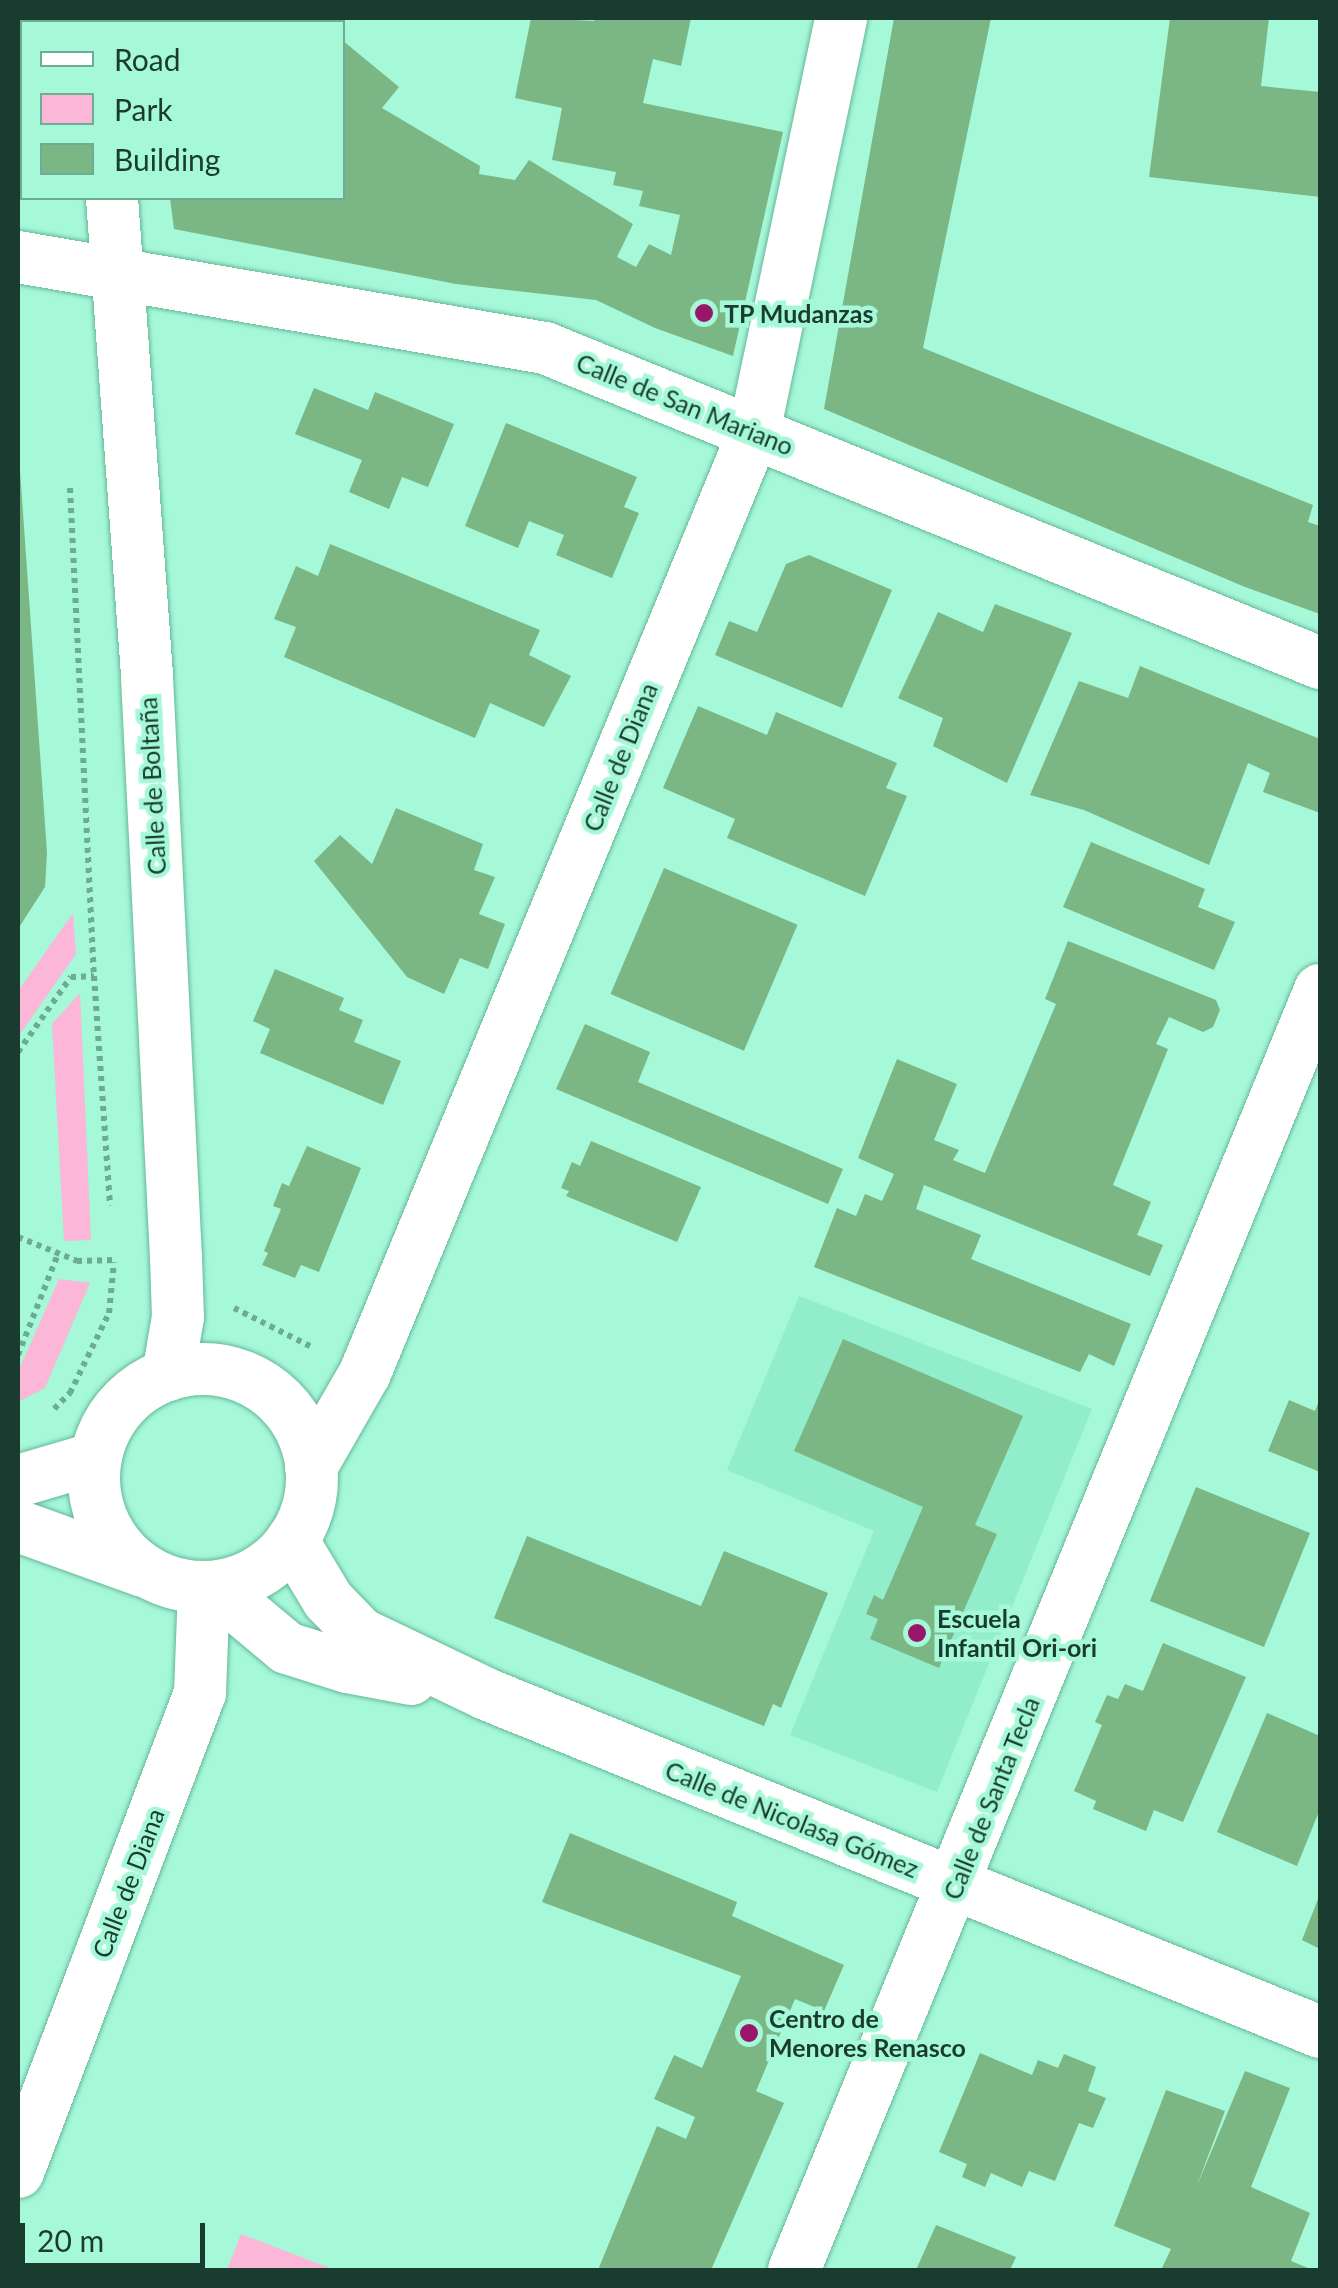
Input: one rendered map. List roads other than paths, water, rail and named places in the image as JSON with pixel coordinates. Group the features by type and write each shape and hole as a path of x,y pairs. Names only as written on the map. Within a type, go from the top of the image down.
{"street":[{"name":"Calle de Diana","path":"311,1467 365,1373 754,432 842,18"},
{"name":"Calle de Boltaña","path":"112,200 120,276 176,1258 178,1317 168,1374"},
{"name":"Calle de San Mariano","path":"18,257 545,348 1320,663"},
{"name":"Calle de Santa Tecla","path":"794,2270 1320,990"},
{"path":"22,1495 150,1574 209,1587 244,1579 271,1563 292,1540 311,1492 305,1440 292,1415 273,1394 223,1370 168,1374 120,1406 104,1431 96,1458 94,1493 104,1525 124,1553 150,1574"},
{"path":"22,1495 96,1458"},
{"name":"Calle de Nicolasa Gómez","path":"292,1540 328,1600 360,1634 486,1694 1320,2032"},
{"name":"Calle de Diana","path":"18,2172 200,1693 209,1587"},
{"name":"Calle de Nicolasa Gómez","path":"209,1587 287,1648 348,1667 486,1694"}],"place":[{"name":"TP Mudanzas","path":"704,313"},
{"name":"Escuela Infantil Ori-ori","path":"917,1633"},
{"name":"Centro de Menores Renasco","path":"749,2033"}]}
